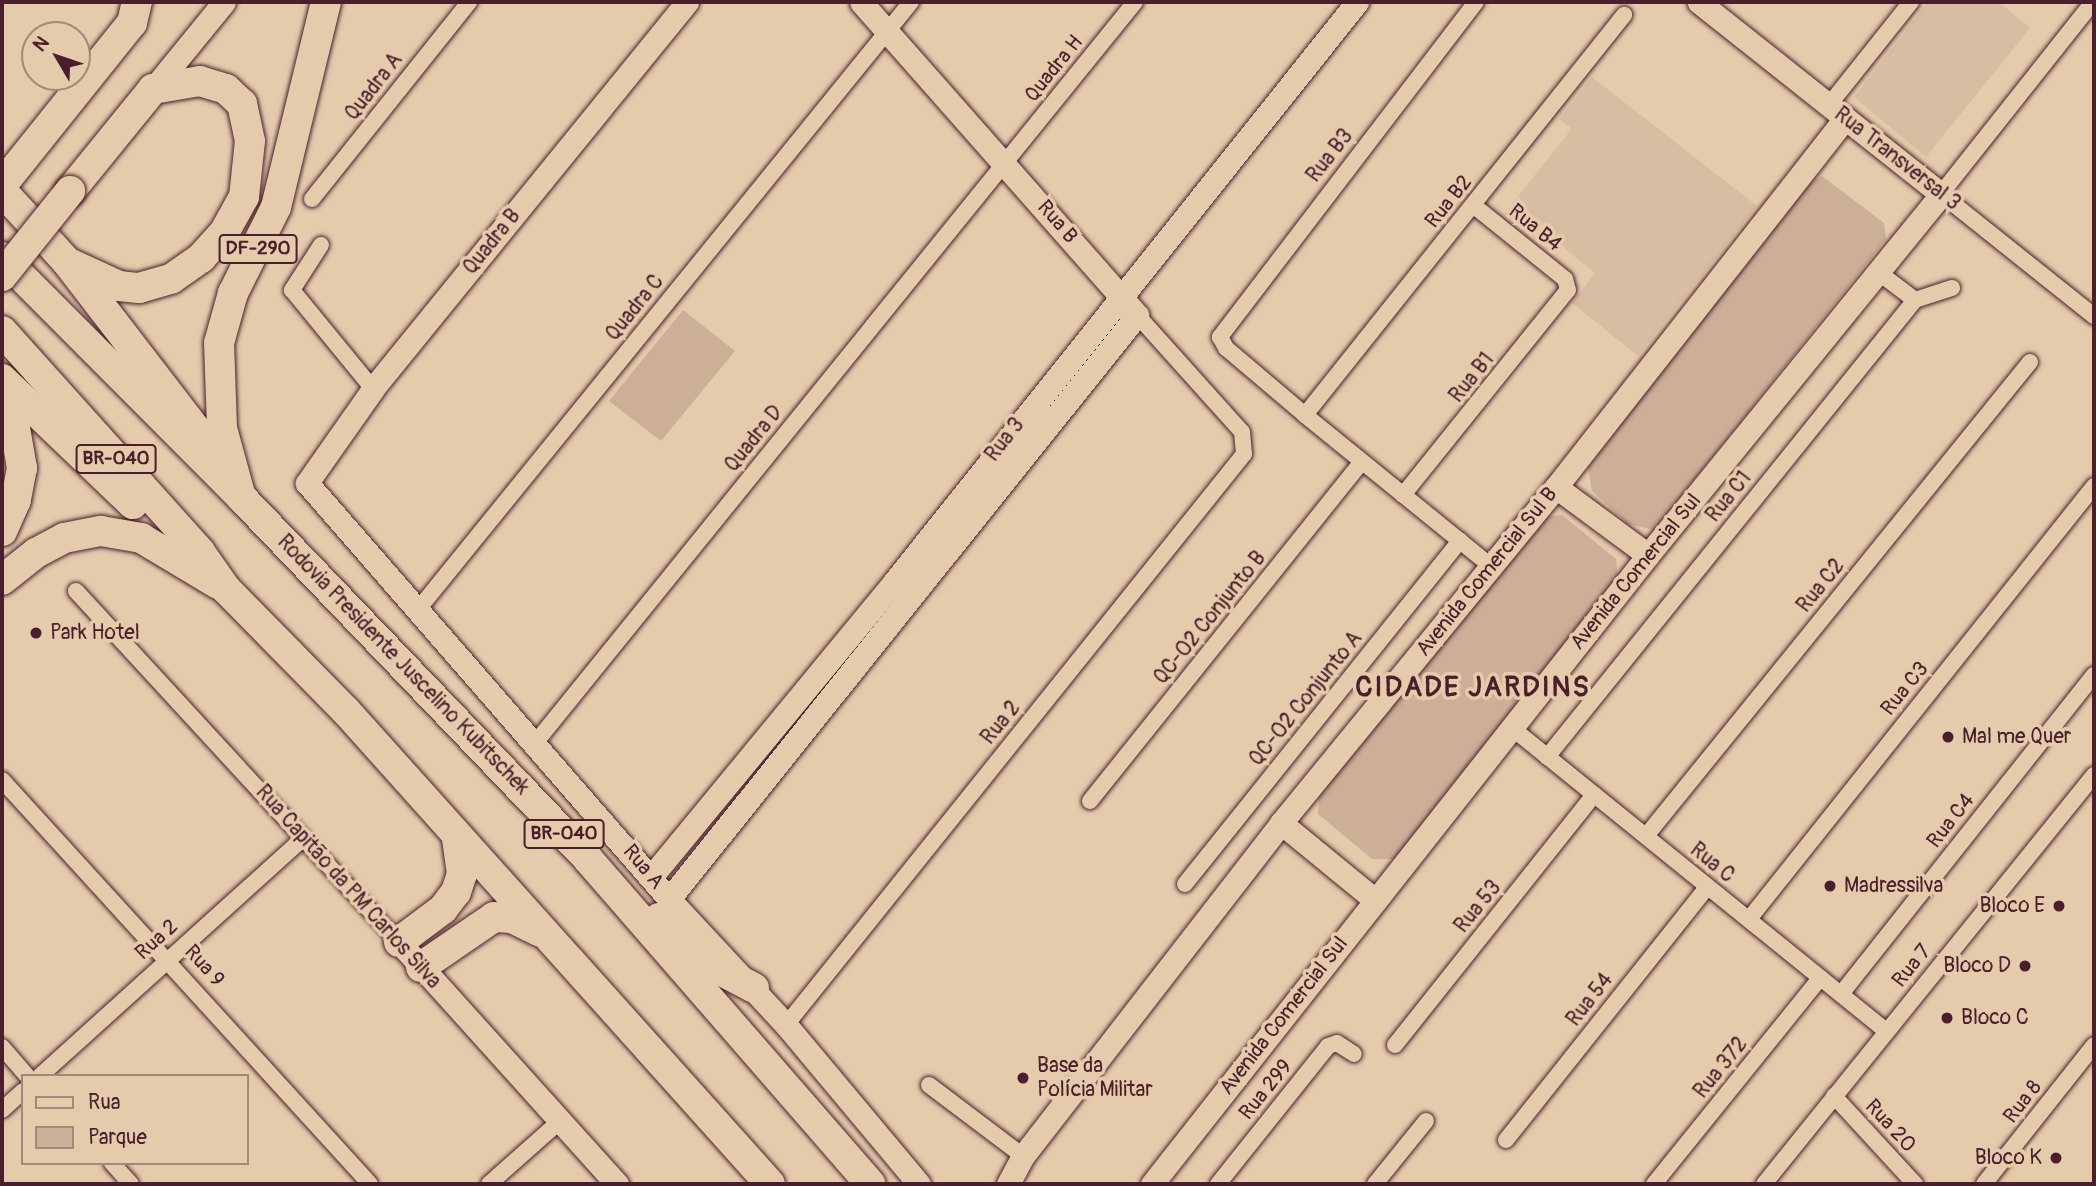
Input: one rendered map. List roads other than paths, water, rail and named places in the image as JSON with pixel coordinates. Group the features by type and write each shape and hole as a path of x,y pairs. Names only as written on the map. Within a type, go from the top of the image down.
{"highway":[{"name":"DF-290","path":"241,496 222,428 219,343 233,293 276,207 326,2"},
{"path":"2,185 139,9"},
{"name":"DF-290","path":"66,262 119,286 155,285 171,279 201,258 239,210 248,181 250,141 236,96 200,81 153,89"},
{"path":"2,276 153,89"},
{"path":"2,191 66,262 208,446 241,496"},
{"name":"Rodovia Presidente Juscelino Kubitschek","path":"2,257 241,496 587,858 870,1184"},
{"name":"BR-040","path":"2,331 200,552 224,588 346,712 770,1184"},
{"path":"2,379 224,588"},
{"path":"2,391 15,428 22,468 16,500 2,531"},
{"path":"2,580 36,553 64,538 101,531 142,538 224,588"},
{"path":"399,942 443,909 456,892 462,874 457,838"},
{"path":"587,858 716,968 754,988"},
{"path":"421,967 494,917 512,918 541,932"}],"street":[{"path":"153,89 224,2"},
{"name":"Quadra A","path":"312,199 468,2"},
{"name":"Quadra B","path":"309,489 316,466 373,388 687,2"},
{"name":"Rua B","path":"861,2 1242,432 1246,446"},
{"name":"Quadra C","path":"416,612 911,2"},
{"name":"Quadra H","path":"1005,163 1135,2"},
{"name":"Rua 3","path":"651,877 894,582 1120,295 1357,2"},
{"name":"Rua B3","path":"1306,415 1226,348 1220,337 1476,2"},
{"name":"Rua Transversal 3","path":"1699,2 2094,316"},
{"path":"1837,111 1910,2"},
{"path":"1941,194 2093,2"},
{"name":"Rua B2","path":"1306,415 1624,15"},
{"name":"Avenida Comercial Sul B","path":"1023,1156 1281,823 1556,487 1837,111"},
{"name":"Quadra D","path":"536,742 1005,163"},
{"name":"Avenida Comercial Sul","path":"1152,1184 1648,555 1941,194"},
{"name":"Rua B4","path":"1474,205 1568,285"},
{"path":"321,245 292,290 373,388"},
{"path":"1878,272 1915,300 1952,288"},
{"name":"Rua B1","path":"1403,495 1566,296 1568,285"},
{"name":"Rua C1","path":"1547,757 1915,300"},
{"name":"Rua 3","path":"669,898 914,598 1138,314"},
{"name":"Rua C2","path":"1646,836 2030,362"},
{"path":"1306,415 1491,566"},
{"name":"Rua 2","path":"786,1025 1239,462 1246,446"},
{"name":"QC-02 Conjunto B","path":"1090,801 1362,461"},
{"name":"Rua C3","path":"1749,919 2094,486"},
{"path":"1556,487 1648,555"},
{"name":"Rua A","path":"309,489 416,612 536,742 669,898 754,988 919,1184"},
{"name":"QC-02 Conjunto A","path":"1185,884 1460,541"},
{"path":"894,582 914,598"},
{"name":"Rua Capitão da PM Carlos Silva","path":"76,591 617,1184"},
{"name":"Rua C4","path":"1841,994 2094,674"},
{"name":"Rua C","path":"1512,728 1886,1031"},
{"name":"Rua 7","path":"1764,1184 2094,775"},
{"name":"Rua 9","path":"2,780 168,957 370,1184"},
{"name":"Rua 53","path":"1395,1045 1594,795"},
{"path":"1281,823 1374,900"},
{"name":"Rua 2","path":"42,1074 168,957 303,838"},
{"name":"Rua 54","path":"1506,1140 1707,887"},
{"name":"Rua 372","path":"1654,1184 1820,978"},
{"name":"Rua 299","path":"1217,1184 1328,1046 1337,1043 1354,1054"},
{"name":"Rua 8","path":"1984,1184 2094,1045"},
{"path":"2,1047 25,1074"},
{"path":"929,1085 1023,1156 1008,1184"},
{"path":"2,1110 21,1093"},
{"name":"Rua 20","path":"1834,1096 1915,1184"},
{"path":"489,1184 560,1121"},
{"path":"1375,1184 1426,1121"},
{"path":"114,1165 131,1184"}],"place":[{"name":"Park Hotel","path":"36,633"},
{"name":"Mal me Quer","path":"1948,737"},
{"name":"Madressilva","path":"1830,886"},
{"name":"Bloco E","path":"2059,906"},
{"name":"Bloco D","path":"2025,966"},
{"name":"Bloco C","path":"1947,1018"},
{"name":"Base da Polícia Militar","path":"1023,1078"},
{"name":"Bloco K","path":"2056,1158"}],"district":[{"name":"CIDADE JARDINS","path":"1473,688"}]}
